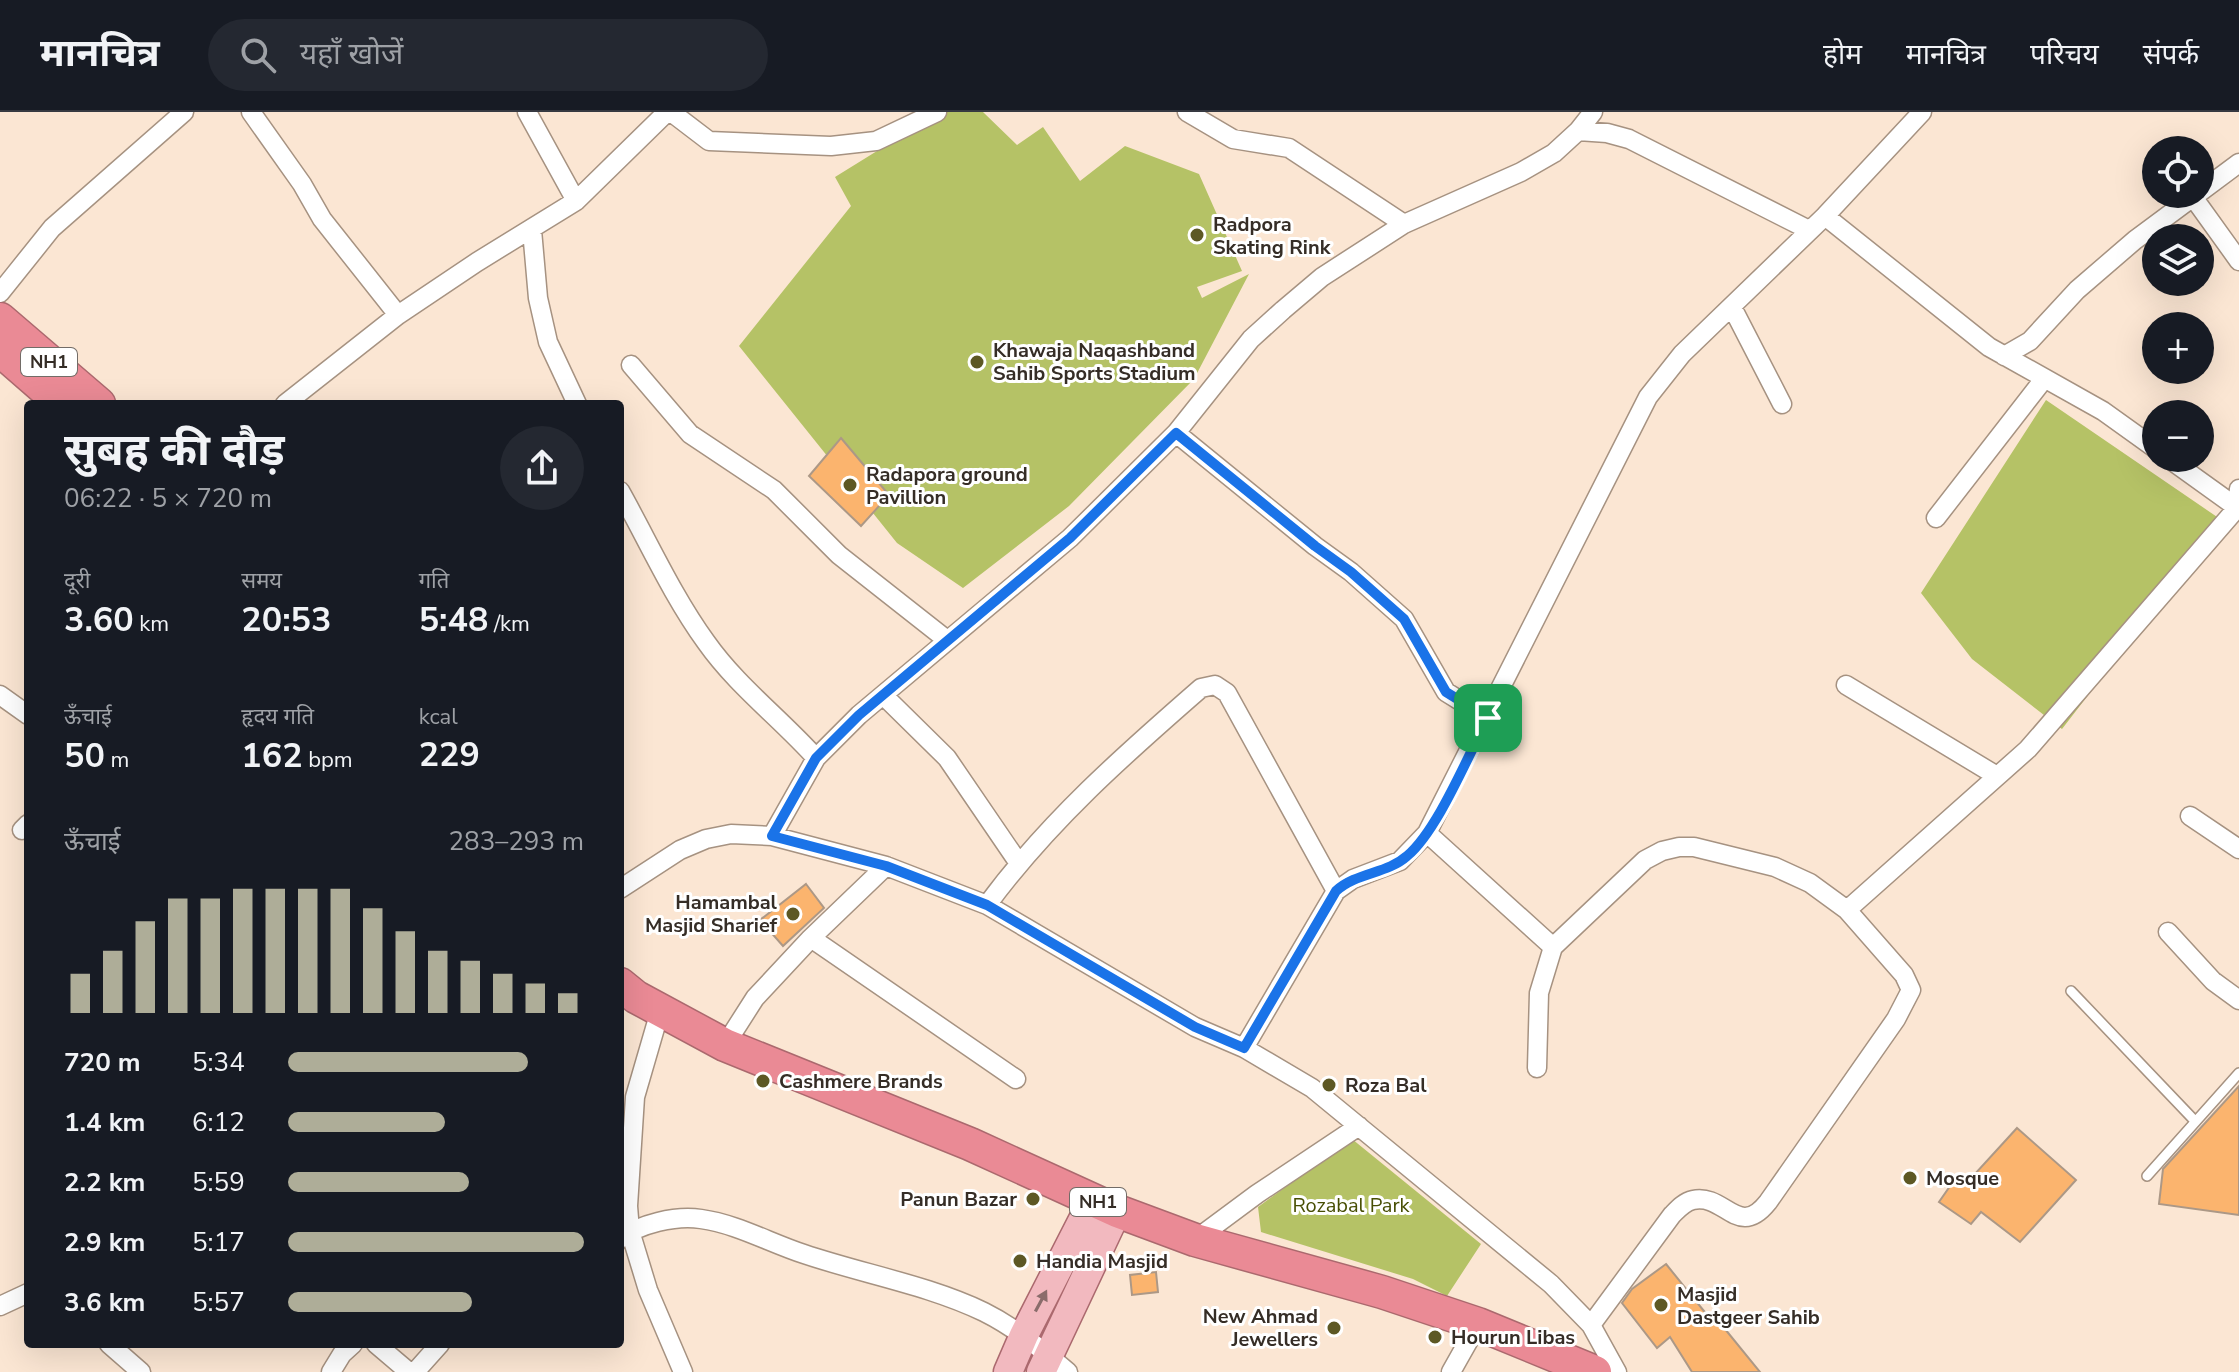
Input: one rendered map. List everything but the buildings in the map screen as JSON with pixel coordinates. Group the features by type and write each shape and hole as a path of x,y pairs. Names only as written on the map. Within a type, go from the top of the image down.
{"highway":[{"name":"NH1","path":"0,319 94,400"},
{"name":"NH1","path":"0,350 57,400"},
{"name":"NH1","path":"624,987 660,1011 725,1045 955,1138 1105,1205 1195,1240 1382,1292 1478,1324 1595,1372"}],"main road":[{"path":"1008,1372 1024,1335 1105,1205"},
{"path":"1052,1366 1105,1205"}],"street":[{"path":"0,293 52,228 184,112"},
{"path":"251,112 302,184 322,219 398,315"},
{"path":"527,112 576,201"},
{"path":"294,400 398,315 576,201 669,112 709,141 831,146 876,141 937,112"},
{"path":"1187,112 1233,139 1289,148 1404,224"},
{"path":"772,836 816,758 883,695 1070,538 1176,433 1251,339 1283,310 1322,277 1404,224 1521,172 1554,153 1593,112"},
{"path":"1244,1048 1336,891 1353,879 1400,861 1427,833 1488,718 1648,397 1682,354 1825,216 1922,112"},
{"path":"1578,131 1607,133 1641,144 1809,230"},
{"path":"2214,181 2239,163"},
{"path":"2004,356 2030,341 2077,290 2178,208"},
{"path":"2206,208 2239,261"},
{"path":"1825,216 2004,356 2103,411 2142,439"},
{"path":"532,230 538,298 548,342 575,400"},
{"path":"1732,307 1782,404"},
{"path":"631,365 690,434 774,490 839,555 947,640"},
{"path":"1936,518 2044,379"},
{"path":"1176,433 1351,572 1404,619 1446,692 1488,718"},
{"path":"1847,910 2028,749 2238,502 2190,472"},
{"path":"624,498 705,641 751,695 786,724 816,758"},
{"path":"987,905 1018,862 1116,762 1201,688 1215,685 1227,693 1336,891"},
{"path":"1846,685 1997,776"},
{"path":"0,695 24,712"},
{"path":"883,695 947,758 1018,862"},
{"path":"2190,816 2239,849"},
{"path":"1427,833 1553,947"},
{"path":"624,886 680,850 706,839 731,834 772,836 886,866 987,905 1195,1027 1244,1048 1312,1088 1551,1284 1591,1325 1617,1372"},
{"path":"1537,1068 1539,993 1553,947 1645,860 1679,847 1694,847 1775,867 1810,883 1847,910 1909,983 1911,990 1896,1019 1759,1213 1740,1217 1708,1201 1695,1199 1685,1203 1672,1215 1591,1325"},
{"path":"725,1045 755,998 811,938 886,866"},
{"path":"2168,932 2213,981 2239,1000"},
{"path":"811,938 1016,1079"},
{"path":"660,1011 635,1097 625,1235 683,1372"},
{"path":"1195,1240 1359,1126"},
{"path":"625,1235 660,1222 700,1218 732,1227 803,1254 958,1301 1024,1335 1052,1366"},
{"path":"0,1306 24,1295"},
{"path":"1451,1372 1478,1324"},
{"path":"114,1348 141,1372"},
{"path":"331,1372 349,1348"},
{"path":"381,1348 412,1372 436,1348"}],"lane":[{"path":"2071,991 2195,1121"},
{"path":"2147,1176 2239,1073"}],"green space":[{"name":"Khawaja Naqashband Sahib Sports Stadium","path":"940,112 983,112 1017,145 1043,127 1080,181 1125,146 1199,174 1242,271 1197,287 1202,298 1249,274 1194,379 1069,506 963,588 897,543 739,346 851,206 835,177"},
{"path":"2046,400 2142,466 2142,472 2151,472 2223,521 2062,729 1972,659 1921,593"},
{"name":"Rozabal Park","path":"1352,1139 1481,1244 1447,1296 1413,1279 1261,1232 1258,1207"}],"place":[{"name":"Radpora Skating Rink","path":"1197,235"},
{"name":"Khawaja Naqashband Sahib Sports Stadium","path":"977,362"},
{"name":"Radapora ground Pavillion","path":"850,485"},
{"name":"Hamambal Masjid Sharief","path":"793,914"},
{"name":"Cashmere Brands","path":"763,1081"},
{"name":"Roza Bal","path":"1329,1085"},
{"name":"Mosque","path":"1910,1178"},
{"name":"Panun Bazar","path":"1033,1199"},
{"name":"Handia Masjid","path":"1020,1261"},
{"name":"Masjid Dastgeer Sahib","path":"1661,1305"},
{"name":"New Ahmad Jewellers","path":"1334,1328"},
{"name":"Hourun Libas","path":"1435,1337"}],"route":[{"path":"1176,433 1351,572 1404,619 1446,692 1488,718 1427,833 1409,854 1387,868 1353,879 1336,891 1244,1048 1195,1027 987,905 886,866 772,836 816,758 859,715 1070,538 1176,433"}]}
